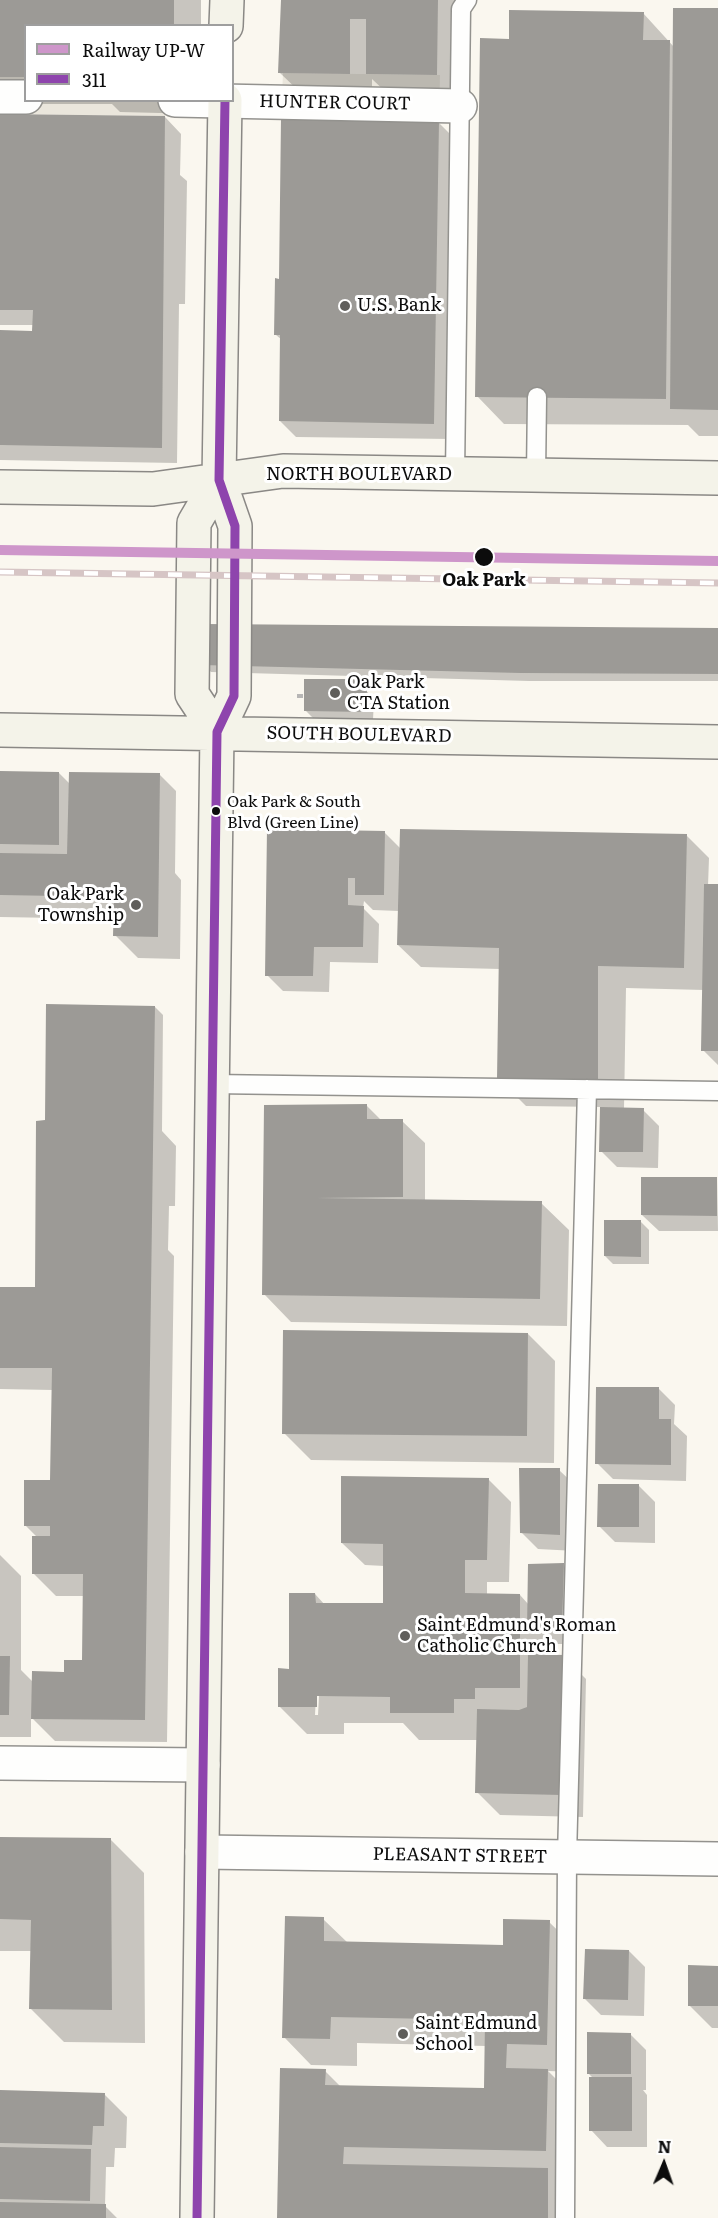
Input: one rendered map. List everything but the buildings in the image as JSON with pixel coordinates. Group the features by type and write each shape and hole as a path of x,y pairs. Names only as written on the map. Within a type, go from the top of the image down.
{"street":[{"path":"226,24 227,0"},
{"path":"0,97 24,97"},
{"name":"HUNTER COURT","path":"234,101 460,106"},
{"path":"197,2218 216,732 234,696 235,526 219,480 225,102"},
{"name":"NORTH BOULEVARD","path":"0,487 153,489 283,471 718,478"},
{"name":"SOUTH BOULEVARD","path":"0,730 718,742"},
{"path":"0,1763 203,1765"},
{"name":"PLEASANT STREET","path":"202,1852 718,1859"}],"lane":[{"path":"454,474 461,9 467,0"},
{"path":"536,475 537,397"},
{"path":"212,1084 718,1091"},
{"path":"564,2218 567,1857 587,1089"}],"path":[{"path":"297,696 304,696"}],"shaded area":[{"path":"283,73 440,75 439,122 281,119"},
{"path":"0,77 24,77 24,102 166,102 165,116 0,114"}],"railway":[{"path":"0,572 718,583"}],"rail line":[{"name":"UP-W","path":"0,550 718,561"}],"transit line":[{"name":"311","path":"197,2218 217,732 234,696 235,526 219,480 225,102"}],"place":[{"name":"U.S. Bank","path":"345,306"},
{"name":"Oak Park","path":"484,557"},
{"name":"Oak Park CTA Station","path":"335,693"},
{"name":"Oak Park & South Blvd (Green Line)","path":"216,811"},
{"name":"Oak Park Township","path":"136,905"},
{"name":"Saint Edmund's Roman Catholic Church","path":"405,1636"},
{"name":"Saint Edmund School","path":"403,2034"}]}
